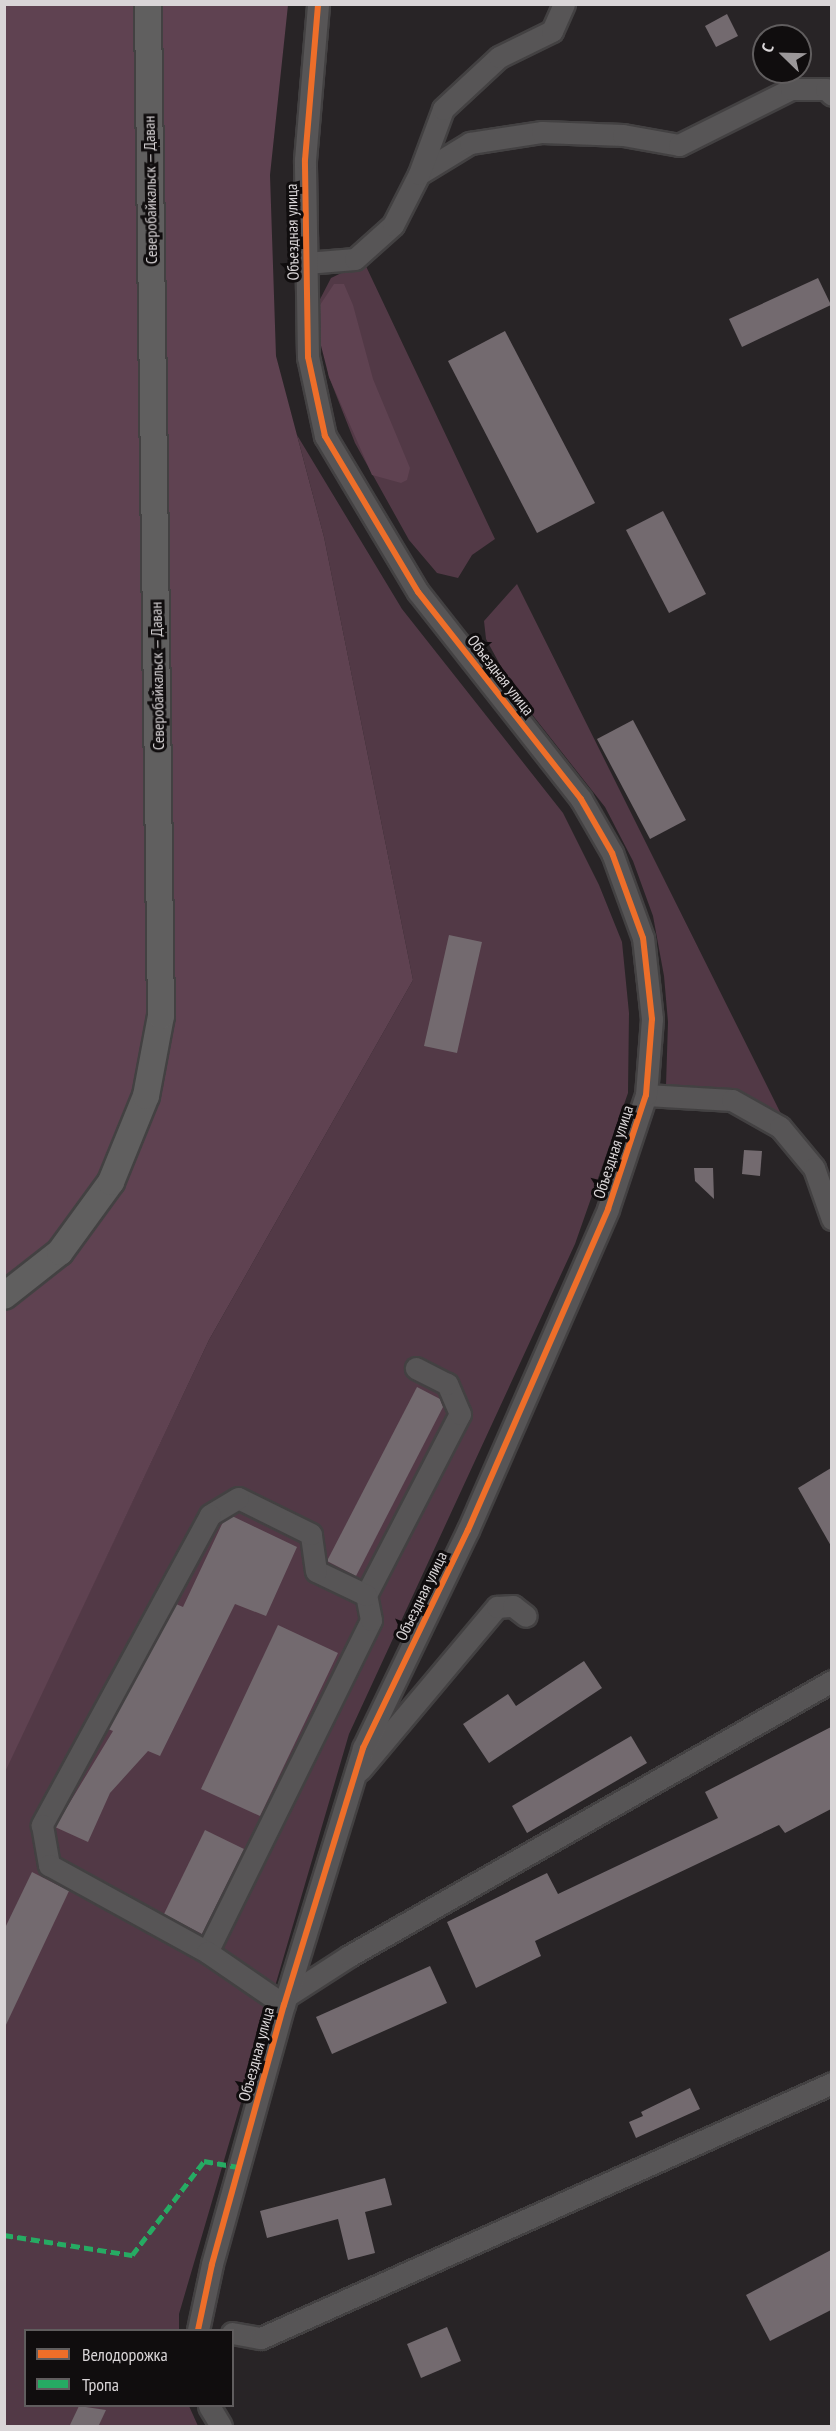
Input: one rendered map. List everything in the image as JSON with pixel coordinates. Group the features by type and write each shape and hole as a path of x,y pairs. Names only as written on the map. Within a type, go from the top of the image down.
{"main road":[{"name":"Северобайкальск — Даван","path":"4,1296 60,1252 111,1182 146,1096 161,1016 148,4"}],"street":[{"name":"Объездная улица","path":"205,2329 285,2001 353,1777 363,1748 468,1530 569,1304 608,1209 646,1095 652,1019 644,938 612,853 581,799 418,592 325,436 308,357 306,263 305,160 318,4"},
{"path":"306,263 355,259 393,225 419,174 443,109 499,57 552,31 564,4"},
{"path":"419,174 470,143 542,132 622,135 679,145 791,89 826,89 831,95"},
{"path":"646,1095 732,1100 780,1127 814,1168 831,1219"},
{"path":"207,1952 371,1620 366,1595 460,1414 447,1384 416,1368"},
{"path":"366,1595 316,1571 311,1534 238,1498 210,1515 42,1825 49,1865 207,1952 285,2001 349,1956 831,1681"},
{"path":"353,1777 497,1607 513,1606 526,1616"},
{"path":"234,2333 261,2338 831,2083"},
{"path":"210,2407 221,2427"}],"shaded area":[{"path":"5,5 288,5 270,175 276,356 324,537 413,980 209,1340 5,1772"},
{"path":"364,262 495,539 472,555 458,578 437,573 409,540 355,443 329,377 316,307 331,278"},
{"path":"334,284 344,284 353,305 373,379 410,468 407,480 401,483 372,475 329,377 317,330 320,305"},
{"path":"297,435 402,609 563,813 599,885 622,942 629,1013 628,1093 575,1244 349,1734 179,2314 179,2329 24,2329 24,2407 189,2407 198,2426 5,2426 4,1772 209,1340 413,980 324,537"},
{"path":"517,584 784,1120 737,1090 666,1085 668,1022 664,976 653,916 633,861 605,807 516,694 486,639 484,621"}],"building":[{"path":"727,14 738,36 716,47 705,26"},
{"path":"818,278 831,305 742,347 729,319"},
{"path":"505,331 595,503 537,533 448,361"},
{"path":"663,511 706,594 669,613 626,530"},
{"path":"633,720 686,820 650,839 597,739"},
{"path":"449,935 482,942 457,1053 424,1046"},
{"path":"744,1150 762,1151 760,1176 742,1174"},
{"path":"694,1168 713,1168 714,1199 695,1181"},
{"path":"417,1387 440,1399 443,1407 356,1576 327,1561"},
{"path":"831,1468 831,1546 798,1488"},
{"path":"232,1516 297,1547 266,1616 235,1604 160,1756 148,1751 110,1793 88,1842 55,1827 113,1731 108,1729 176,1604 183,1607 223,1522"},
{"path":"278,1625 338,1653 260,1816 201,1789"},
{"path":"584,1661 602,1688 489,1763 463,1724 508,1694 516,1706"},
{"path":"831,1727 831,1809 785,1833 779,1825 535,1941 541,1956 476,1988 447,1922 547,1873 558,1894 718,1818 705,1792"},
{"path":"631,1736 647,1763 527,1833 512,1806"},
{"path":"205,1830 244,1849 202,1934 164,1914"},
{"path":"32,1872 69,1891 4,2029 4,1930"},
{"path":"430,1966 447,2003 332,2054 316,2017"},
{"path":"690,2088 700,2109 636,2138 629,2122 643,2116 641,2112"},
{"path":"385,2178 392,2205 365,2212 375,2253 348,2260 338,2219 267,2238 260,2211"},
{"path":"831,2250 831,2310 770,2341 746,2295"},
{"path":"447,2327 461,2361 421,2378 407,2344"},
{"path":"79,2407 106,2410 98,2427 69,2427"}],"marked path":[{"path":"4,2235 132,2255 204,2161 239,2167"}],"cycle path":[{"path":"198,2329 212,2264 284,2005 363,1748 468,1530 608,1209 646,1095 652,1019 643,938 612,853 581,799 418,592 325,436 308,357 305,160 318,4"}]}
